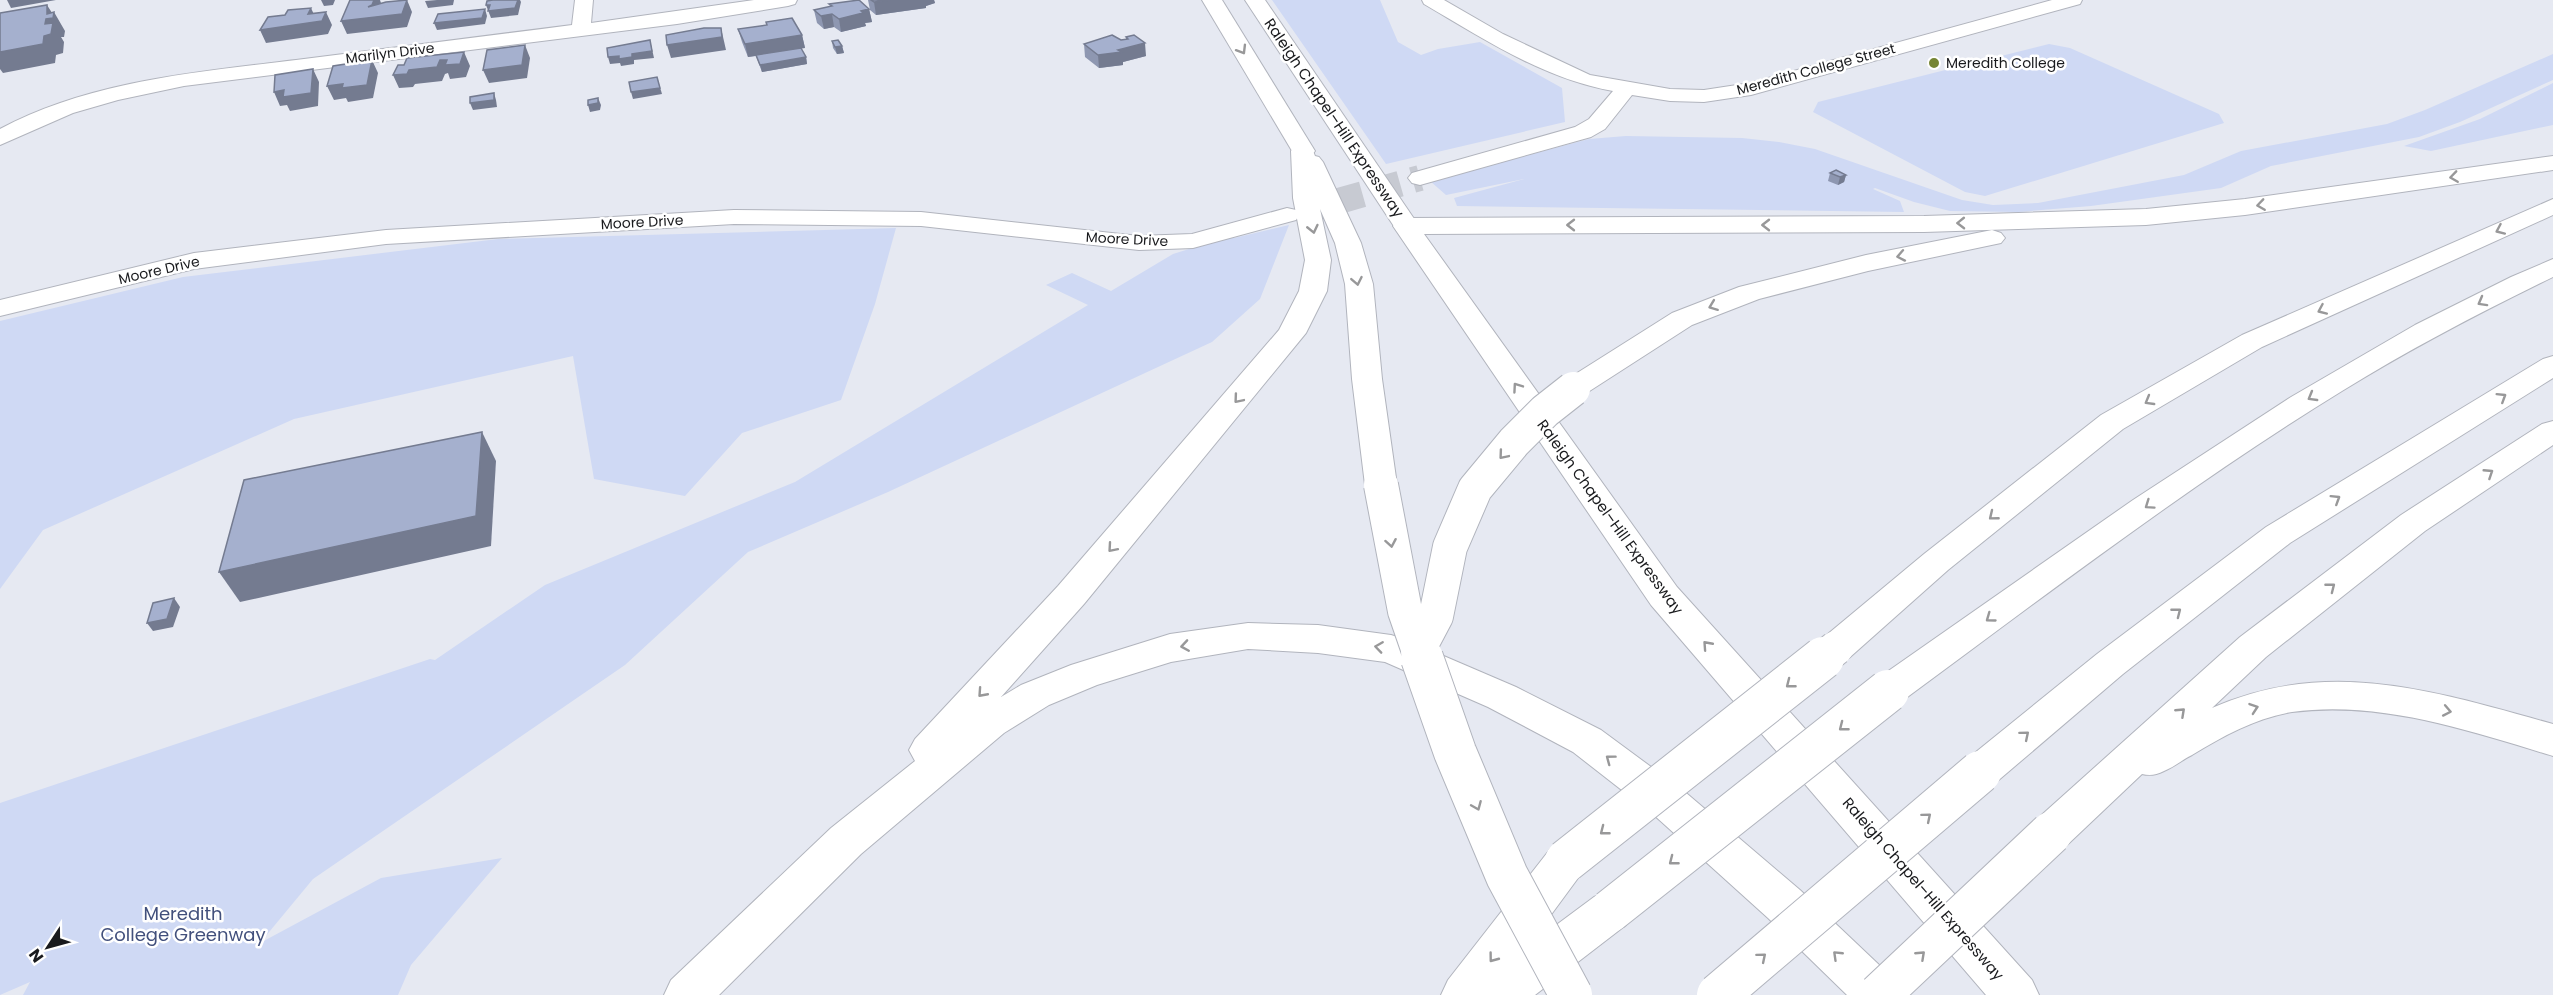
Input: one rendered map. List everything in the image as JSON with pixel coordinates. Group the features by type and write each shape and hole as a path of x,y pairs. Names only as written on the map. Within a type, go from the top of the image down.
{"main road":[{"path":"1212,0 1316,170 1348,243 1359,284 1367,379 1382,485 1403,602 1455,752 1507,876 1571,995"},
{"name":"Raleigh Chapel–Hill Expressway","path":"1255,0 1406,226 1664,596 2016,995"},
{"path":"687,995 846,841 1071,595 1292,333 1313,291 1318,260 1305,198 1303,151"},
{"path":"1406,226 2083,221 2245,207 2553,163"},
{"path":"1464,995 1566,861 1836,648 1936,562 2112,422 2252,341 2553,206"},
{"path":"1419,650 1436,616 1450,547 1474,489 1514,442 1545,411 1576,386 1682,319 1749,293 1866,263 2083,221"},
{"path":"1500,995 1888,691 2189,476 2303,402 2512,286 2553,267"},
{"path":"1718,995 2110,664 2278,535 2553,366"},
{"path":"846,841 990,722 1035,695 1083,675 1170,648 1248,636 1318,639 1391,649 1502,697 1587,741 1670,804 1784,904 1879,995 2092,794 2262,639 2413,523 2553,431"},
{"path":"2092,794 2203,729 2258,706 2317,694 2385,700 2455,712 2553,740"}],"street":[{"path":"581,29 584,0"},
{"name":"Marilyn Drive","path":"0,138 13,130 67,110 118,94 184,80 677,18 788,0"},
{"name":"Meredith College Street","path":"1431,0 1496,38 1585,80 1670,95 1704,96 1751,88 2073,0"},
{"path":"1420,178 1583,132 1597,124 1627,87"},
{"name":"Moore Drive","path":"0,308 194,261 386,237 734,217 921,219 1139,243 1192,241 1287,215"}],"green space":[{"path":"1272,0 1380,0 1398,42 1421,55 1438,49 1480,42 1562,88 1565,122 1386,164"},
{"path":"2049,44 2070,48 2219,114 2224,123 1985,196 1965,192 1813,112 1818,102"},
{"path":"2553,54 2553,80 2460,122 2419,137 2271,166 2221,188 2091,206 2018,212 1950,211 1914,202 1875,188 1873,189 1900,201 1904,212 1457,206 1454,198 1524,179 1446,195 1430,181 1589,139 1626,136 1742,138 1815,149 1962,200 1993,205 2038,203 2184,175 2241,151 2387,124 2425,110"},
{"path":"2553,83 2553,125 2431,151 2404,146 2480,119"},
{"name":"Meredith College Greenway","path":"1289,225 1260,299 1212,342 888,492 748,552 625,665 313,879 260,943 381,878 502,858 411,965 398,995 23,995 30,982 0,995 0,803 430,659 435,660 545,585 795,482 1088,305 1046,285 1072,273 1111,291 1173,254 1234,235 1234,238"},
{"path":"896,228 875,304 841,400 742,433 685,496 594,479 573,356 294,419 43,530 0,589 0,321 183,277 498,239"}],"building":[{"path":"350,0 374,0 368,7 407,0 402,14 341,21"},
{"path":"518,0 515,8 488,11 490,5 486,5 487,1"},
{"path":"859,0 869,9 861,11 863,13 839,19 832,14 821,16 814,10 832,6 829,4"},
{"path":"47,5 47,14 54,12 53,18 46,19 45,24 53,23 51,34 44,36 43,44 0,52 0,13"},
{"path":"311,8 308,14 326,12 322,21 260,30 268,17 285,15 288,10"},
{"path":"485,9 482,18 434,23 438,14"},
{"path":"792,18 802,35 745,44 738,29 767,25 766,22"},
{"path":"704,28 721,28 722,37 667,45 666,35"},
{"path":"1112,35 1121,40 1134,35 1145,43 1118,50 1122,52 1098,55 1084,44"},
{"path":"650,40 652,51 619,59 619,56 608,57 607,48"},
{"path":"838,40 842,46 835,47 832,41"},
{"path":"525,45 522,65 483,70 487,50"},
{"path":"801,48 806,57 760,65 756,55"},
{"path":"464,52 460,64 445,65 447,60 440,60 437,67 409,70 407,74 393,75 398,65 404,65 407,58"},
{"path":"372,60 367,85 342,88 343,84 327,86 333,66"},
{"path":"313,69 311,93 283,97 284,90 274,92 275,75"},
{"path":"657,77 660,88 631,92 629,82"},
{"path":"494,93 494,100 470,103 470,97"},
{"path":"598,98 598,103 588,105 588,100"},
{"path":"1836,170 1846,175 1840,177 1830,173"},
{"path":"482,432 476,516 219,572 244,480"},
{"path":"174,598 167,619 147,623 153,603"}],"tunnel":[{"path":"1300,212 1420,178"}],"place":[{"name":"Meredith College","path":"1934,63"}]}
